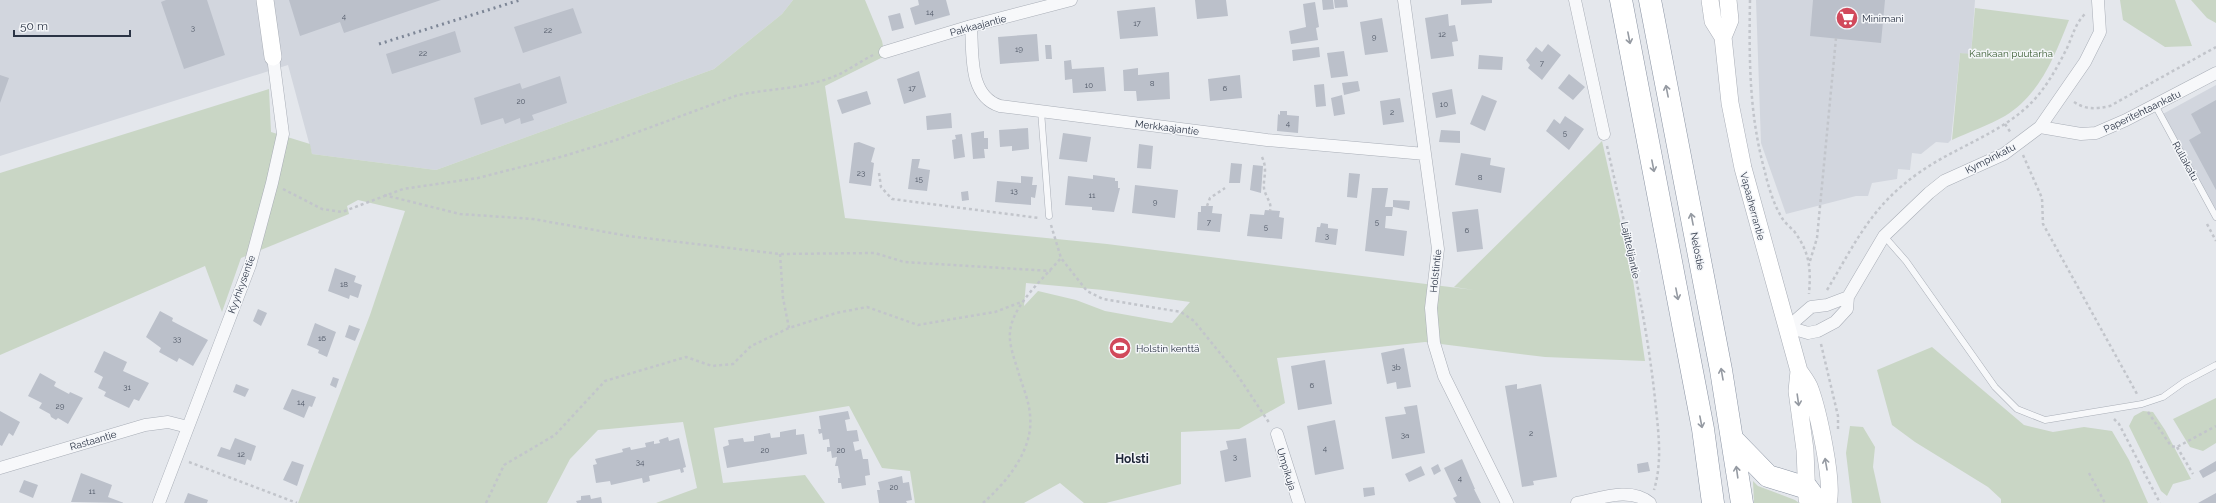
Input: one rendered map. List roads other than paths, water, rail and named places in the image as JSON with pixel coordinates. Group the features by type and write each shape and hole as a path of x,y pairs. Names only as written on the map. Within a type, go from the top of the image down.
{"highway":[{"path":"1621,0 1703,429 1713,503"},
{"name":"Nelostie","path":"1650,0 1733,440 1742,503"},
{"path":"1733,440 1768,476 1811,498"}],"street":[{"path":"265,0 273,57"},
{"name":"Pakkaajantie","path":"885,52 970,26 1071,0"},
{"name":"Holstintie","path":"1404,0 1438,249 1431,308 1434,343 1444,376 1507,503"},
{"path":"1575,0 1604,134"},
{"name":"Vapaaherrantie","path":"1710,0 1713,21 1723,37 1730,103 1741,161 1800,371 1810,388 1819,425 1828,476 1828,503"},
{"name":"Vapaaherrantie","path":"1723,37 1730,20 1728,0"},
{"name":"Kympinkatu","path":"1788,327 1808,333 1818,331 1835,322 1847,309 1848,297 1884,236 1929,192 1944,181 2004,154 2040,128 2085,62 2100,32 2098,1"},
{"name":"Merkkaajantie","path":"970,26 975,76 983,97 991,103 1000,106 1267,140 1425,154"},
{"name":"Kyyhkysentie","path":"159,503 250,265 272,184 283,134 273,57"},
{"name":"Paperitehtaankatu","path":"2040,128 2081,134 2096,133 2155,106 2216,73"},
{"path":"1788,327 1811,305 1827,304 1848,297"},
{"name":"Vapaaherrantie","path":"1800,371 1797,391 1811,498"},
{"name":"Rastaantie","path":"0,468 145,425 168,422 188,427"},
{"name":"Umpikuja","path":"1277,434 1298,503"},
{"path":"1577,503 1627,494 1649,502"}],"lane":[{"name":"Rullakatu","path":"2155,106 2216,217"},
{"path":"1041,111 1049,216"},
{"path":"1884,236 1906,261 1995,387 2017,409 2045,420 2142,404 2163,397 2184,382 2216,365"}],"railway":[{"path":"379,44 520,0"}],"place":[{"name":"Minimani","path":"1847,18"},
{"name":"Holstin kenttä","path":"1120,348"}],"district":[{"name":"Holsti","path":"1132,459"}],"park label":[{"name":"Kankaan puutarha","path":"2011,53"}]}
